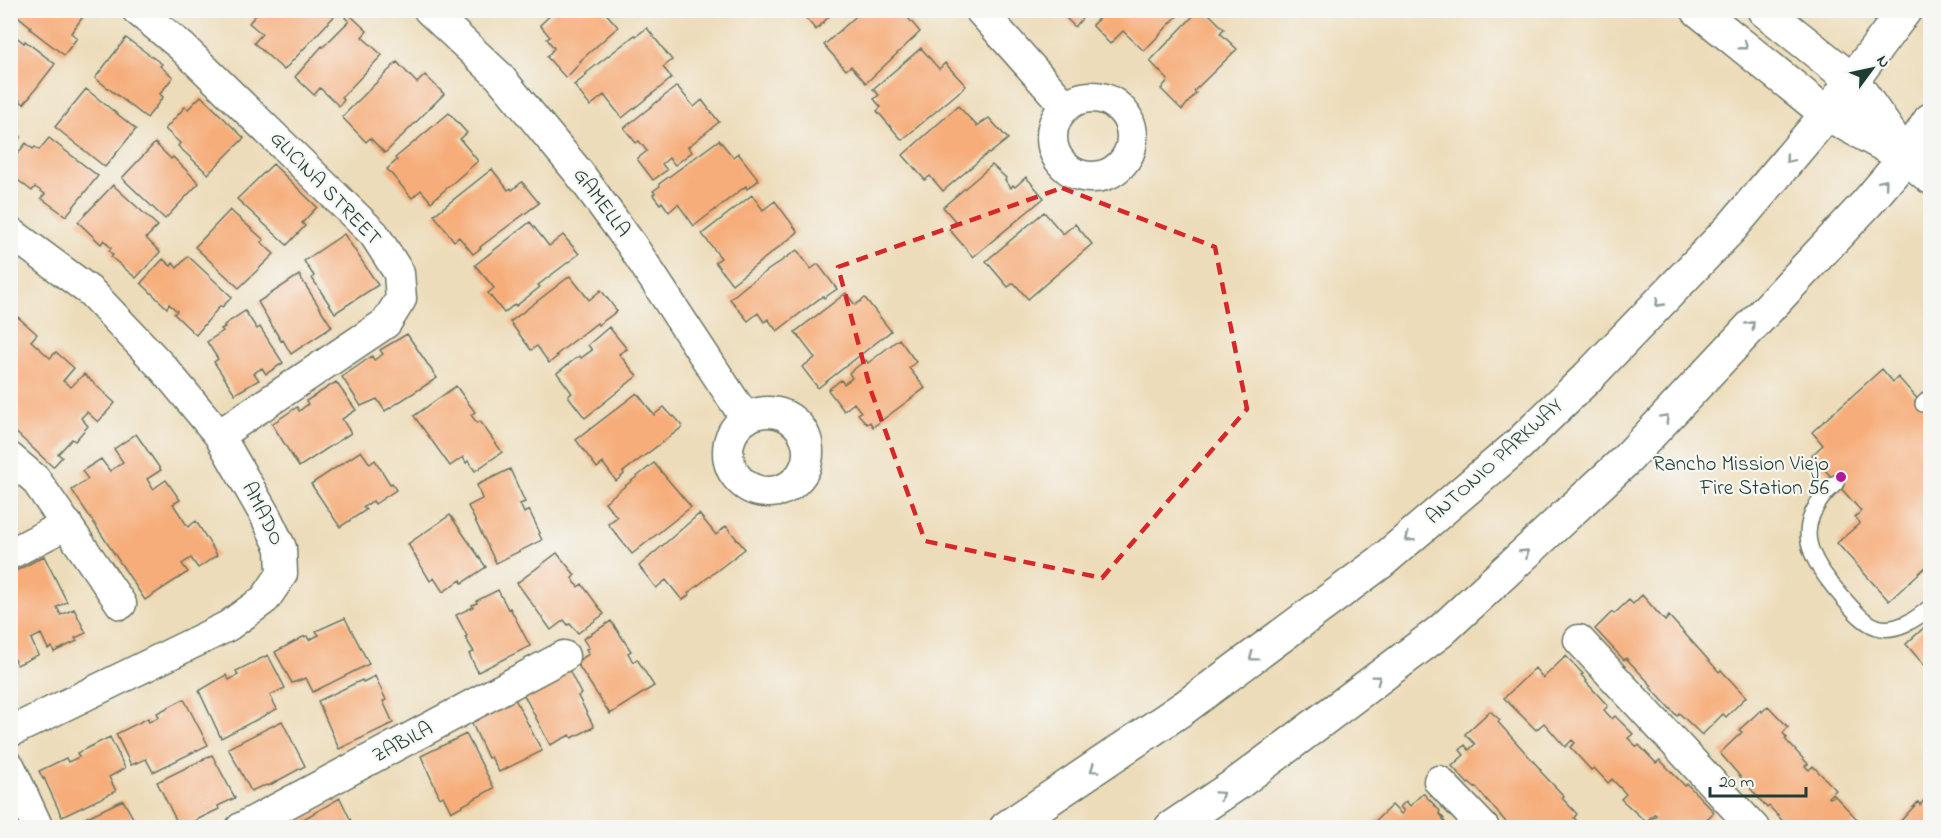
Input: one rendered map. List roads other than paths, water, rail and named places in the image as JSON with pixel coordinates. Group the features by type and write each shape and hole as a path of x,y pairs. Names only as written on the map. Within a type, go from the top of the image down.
{"main road":[{"path":"1698,10 1827,114 1906,157 1930,177"},
{"path":"1764,10 1853,81 1906,157"},
{"name":"ANTONIO PARKWAY","path":"1006,828 1185,707 1381,562 1517,446 1588,377 1732,227 1827,114 1905,10"},
{"path":"1171,828 1238,783 1441,632 1627,459 1867,203 1906,157 1930,120"}],"street":[{"name":"GLICINA STREET","path":"137,10 181,46 374,234 399,273 401,298 386,323 219,435"},
{"name":"GAMELLA","path":"429,10 499,76 579,173 631,244 746,419"},
{"path":"980,10 1066,107"},
{"name":"AMADO","path":"10,232 91,292 164,369 219,435 267,518 281,548 282,574 265,599 228,627 10,732"},
{"path":"10,458 35,479 121,604"},
{"path":"10,554 67,524"},
{"path":"1579,640 1754,828"},
{"name":"ZABILA","path":"241,828 564,656"},
{"path":"10,767 38,828"},
{"path":"1439,781 1484,828"}],"lane":[{"path":"1836,483 1821,497 1809,520 1808,545 1820,571 1858,615 1878,627 1903,626 1930,607"}],"place":[{"name":"Rancho Mission Viejo Fire Station 56","path":"1841,477"}]}
